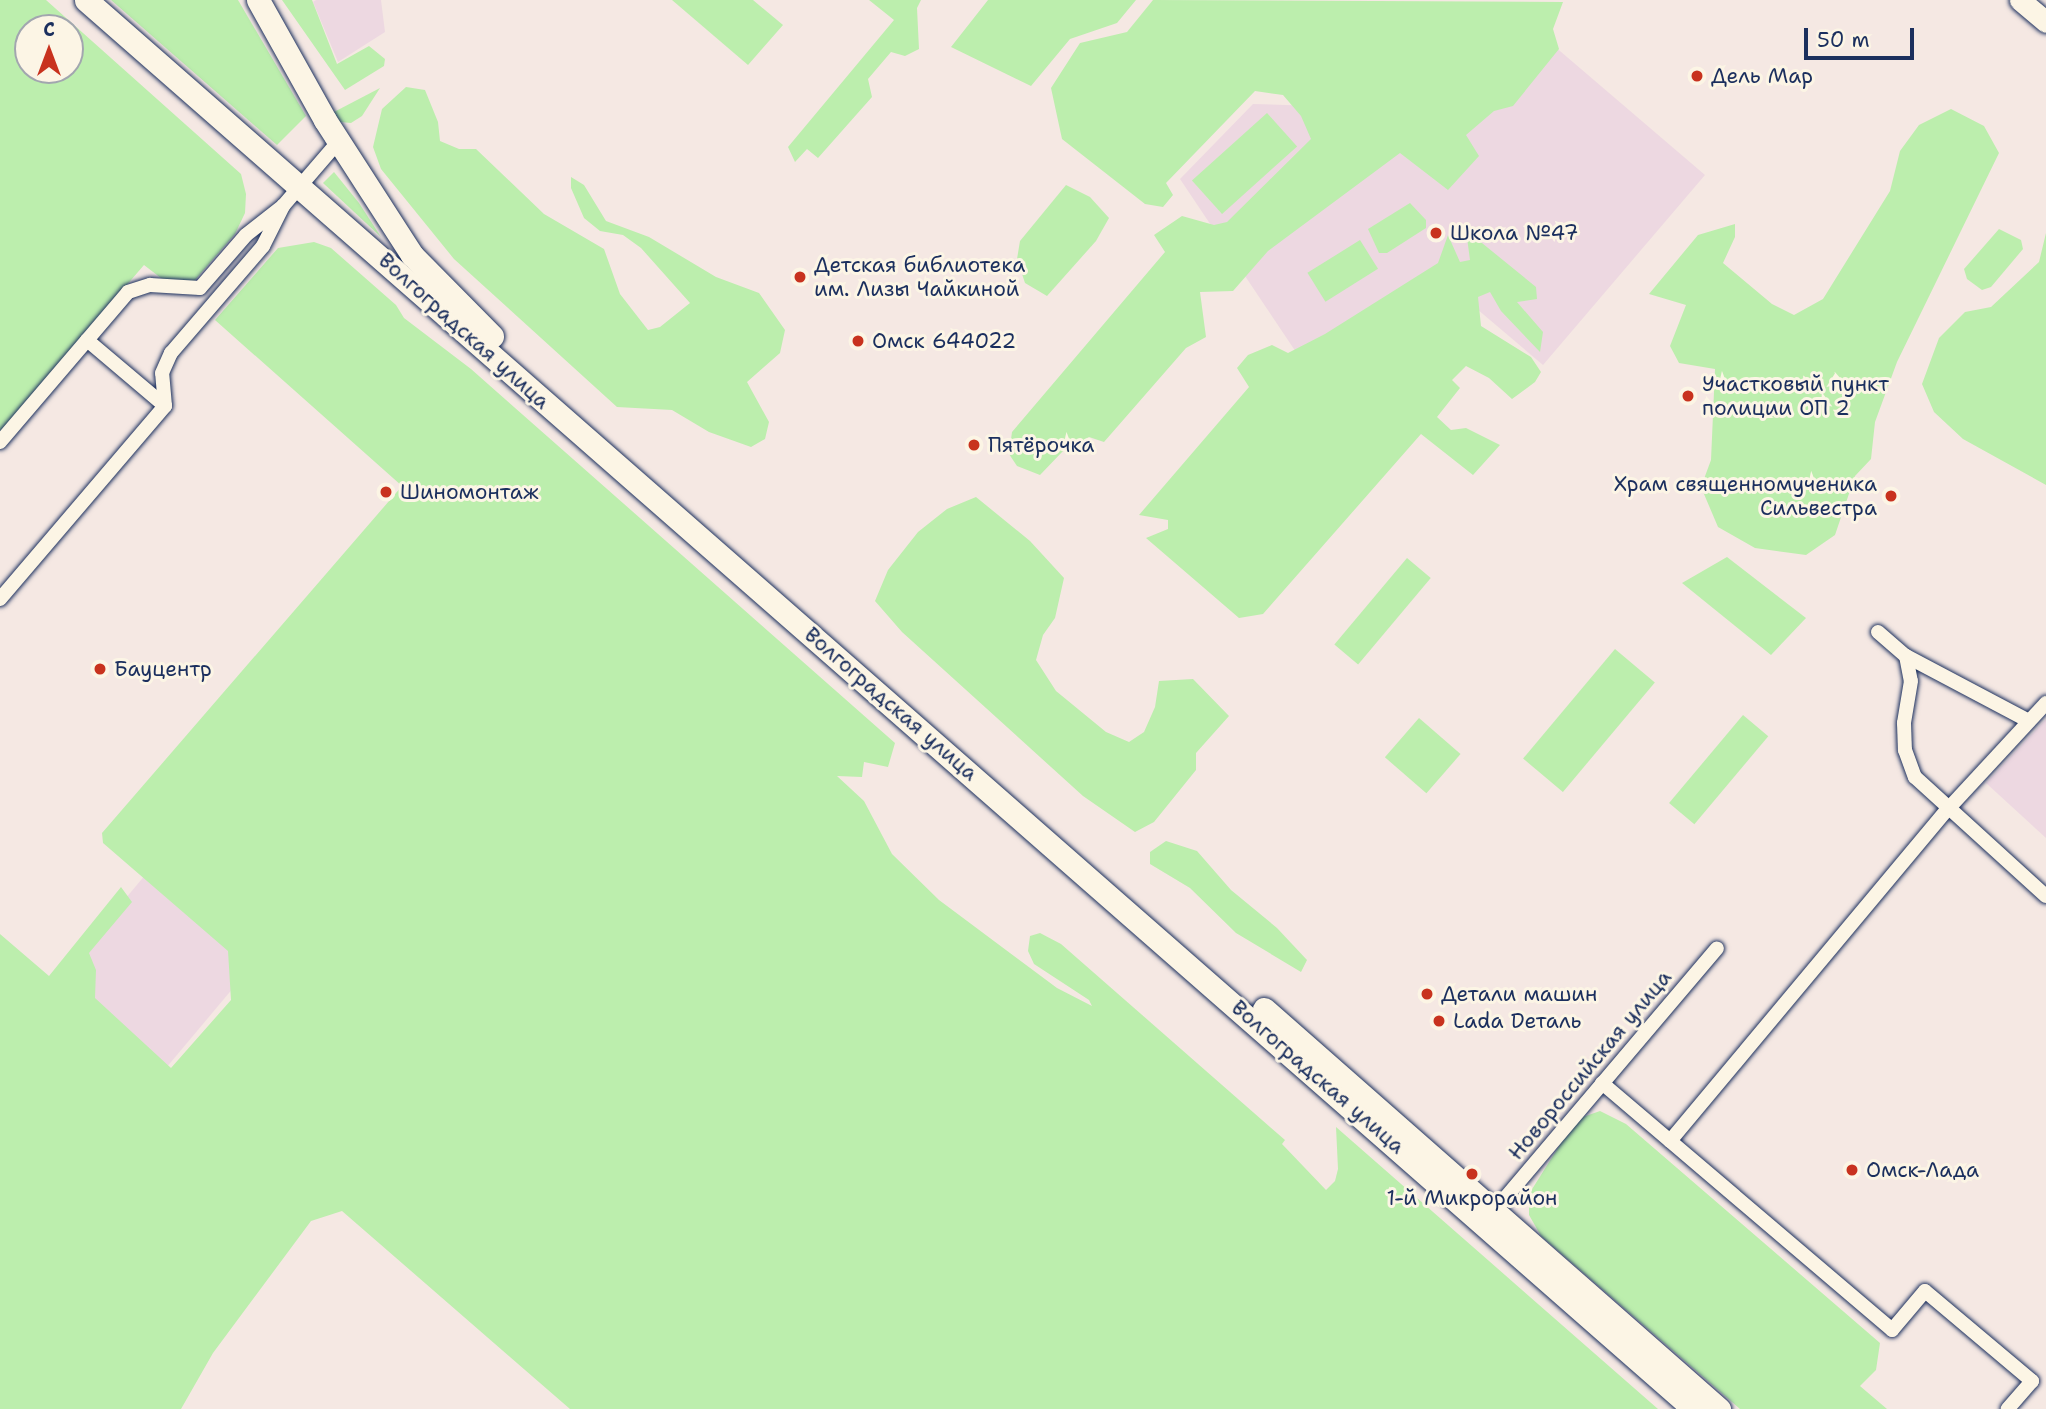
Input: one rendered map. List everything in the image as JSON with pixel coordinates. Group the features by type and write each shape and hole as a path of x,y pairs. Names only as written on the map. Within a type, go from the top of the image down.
{"main road":[{"name":"Волгоградская улица","path":"86,0 301,185 1694,1409"},
{"name":"Волгоградская улица","path":"258,0 339,141 412,255 469,316 1719,1409"},
{"path":"2020,0 2046,22"}],"street":[{"path":"0,442 128,292 138,287 200,288 246,234 283,205 339,141"},
{"path":"0,599 165,406 162,373 172,353 262,246 283,205"},
{"path":"87,340 165,406"},
{"path":"1878,632 1906,656 2029,721"},
{"path":"1906,656 1911,681 1904,723 1905,750 1915,776 1947,810 2046,896"},
{"path":"1670,1141 1947,810 2046,703"},
{"name":"Новороссийская улица","path":"1494,1210 1717,948"},
{"path":"1602,1083 1892,1330 1925,1291 2032,1381 2008,1409"}],"shaded area":[{"path":"381,0 385,32 338,62 313,2"},
{"name":"Школа №47","path":"1519,16 1705,175 1543,365 1451,287 1306,367 1180,179 1253,104 1439,110"},
{"path":"2046,719 2046,838 1986,783"},
{"path":"162,855 269,945 157,1079 50,989"}],"green space":[{"path":"0,0 46,0 62,14 14,14 14,84 84,84 84,34 241,174 246,194 245,213 235,234 188,288 170,285 144,265 0,432"},
{"path":"111,0 238,0 306,116 277,145"},
{"path":"282,0 312,0 337,64 369,46 385,59 384,66 345,90"},
{"path":"672,0 753,0 783,25 748,65"},
{"path":"869,0 921,0 917,8 919,49 905,56 891,52 868,79 872,97 818,158 807,149 795,162 788,147 894,20"},
{"path":"988,0 1136,0 1117,23 1070,39 1031,86 951,47"},
{"path":"1153,0 1563,2 1553,29 1559,49 1513,106 1494,111 1466,135 1479,156 1448,190 1400,153 1268,251 1233,291 1200,292 1206,337 1186,348 1104,442 1089,437 1063,451 1040,475 1017,466 1009,454 1012,432 1165,252 1154,235 1182,216 1214,225 1227,222 1311,139 1301,116 1283,95 1255,91 1166,183 1173,195 1163,207 1145,204 1062,139 1051,88 1080,43 1127,32"},
{"path":"406,87 425,90 438,122 440,141 459,149 476,149 544,214 604,249 620,294 648,330 660,327 690,303 641,248 623,235 600,231 584,218 571,188 571,177 584,185 606,221 649,237 716,277 759,293 785,330 780,353 747,382 769,422 765,439 751,447 709,432 672,410 617,407 454,259 381,169 373,147 382,109"},
{"path":"380,88 362,116 351,123 340,122 334,112"},
{"path":"1951,109 1984,126 1999,153 1897,362 1875,422 1871,459 1855,476 1835,535 1806,555 1755,548 1718,527 1701,487 1711,460 1715,369 1679,363 1670,346 1686,305 1649,294 1698,235 1735,224 1735,237 1723,263 1772,304 1794,315 1823,299 1890,191 1900,151 1919,125"},
{"path":"1267,113 1297,146 1222,214 1192,181"},
{"path":"334,172 359,203 381,237 323,183"},
{"path":"1066,185 1090,197 1109,218 1096,241 1047,296 1025,283 1017,259 1020,241"},
{"path":"1410,203 1426,220 1426,228 1387,253 1379,253 1368,229"},
{"path":"1999,229 2021,240 2023,249 1991,287 1982,290 1967,279 1964,269"},
{"path":"1466,230 1536,287 1537,299 1517,302 1543,332 1540,352 1501,311 1490,292 1478,297 1481,326 1531,357 1541,372 1535,382 1512,399 1489,378 1466,366 1452,380 1460,388 1437,417 1451,430 1466,428 1500,445 1473,475 1421,434 1263,614 1239,618 1146,538 1168,529 1168,520 1139,515 1249,387 1237,368 1248,355 1272,345 1288,353 1325,334 1438,263 1448,235 1460,262 1470,260"},
{"path":"2046,233 2046,485 1963,439 1934,412 1922,384 1939,338 1965,312 1991,307 2039,262"},
{"path":"1360,240 1378,269 1325,302 1307,273"},
{"path":"314,242 331,248 396,305 404,318 471,369 895,743 888,767 864,762 862,777 837,776 864,801 892,854 939,900 1057,988 1092,1006 1089,1000 1034,964 1028,951 1030,936 1040,933 1061,944 1285,1140 1282,1144 1326,1190 1335,1181 1338,1169 1336,1127 1658,1409 570,1409 342,1211 311,1221 213,1353 181,1409 0,1409 0,934 49,976 121,887 132,902 89,953 96,970 95,998 171,1068 231,1000 228,951 103,843 102,833 402,486 215,320 278,248"},
{"path":"976,497 1030,541 1064,578 1055,618 1043,635 1036,660 1056,691 1106,732 1129,742 1144,732 1155,707 1159,681 1193,679 1229,716 1196,753 1196,770 1154,822 1135,832 1083,796 902,632 875,601 888,570 918,532 947,509"},
{"path":"1727,557 1806,618 1771,655 1682,583"},
{"path":"1407,558 1431,578 1358,664 1334,645"},
{"path":"1615,649 1655,682 1563,792 1523,759"},
{"path":"1743,715 1768,736 1694,824 1669,803"},
{"path":"1419,718 1461,754 1426,793 1385,757"},
{"path":"1166,841 1197,851 1231,890 1277,928 1307,960 1301,972 1236,933 1190,888 1150,864 1150,852"},
{"path":"1600,1111 1626,1124 1880,1343 1876,1370 1860,1386 1887,1409 1740,1409 1541,1236 1529,1215 1529,1194 1568,1132 1580,1118"}],"place":[{"name":"Дель Мар","path":"1697,76"},
{"name":"Школа №47","path":"1436,233"},
{"name":"Детская библиотека им. Лизы Чайкиной","path":"800,277"},
{"name":"Омск 644022","path":"858,341"},
{"name":"Участковый пункт полиции ОП 2","path":"1688,396"},
{"name":"Пятёрочка","path":"974,445"},
{"name":"Шиномонтаж","path":"386,492"},
{"name":"Храм священномученика Сильвестра","path":"1891,496"},
{"name":"Бауцентр","path":"100,669"},
{"name":"Детали машин","path":"1427,994"},
{"name":"Lada Dеталь","path":"1439,1021"},
{"name":"Омск-Лада","path":"1852,1170"},
{"name":"1-й Микрорайон","path":"1472,1174"}]}
